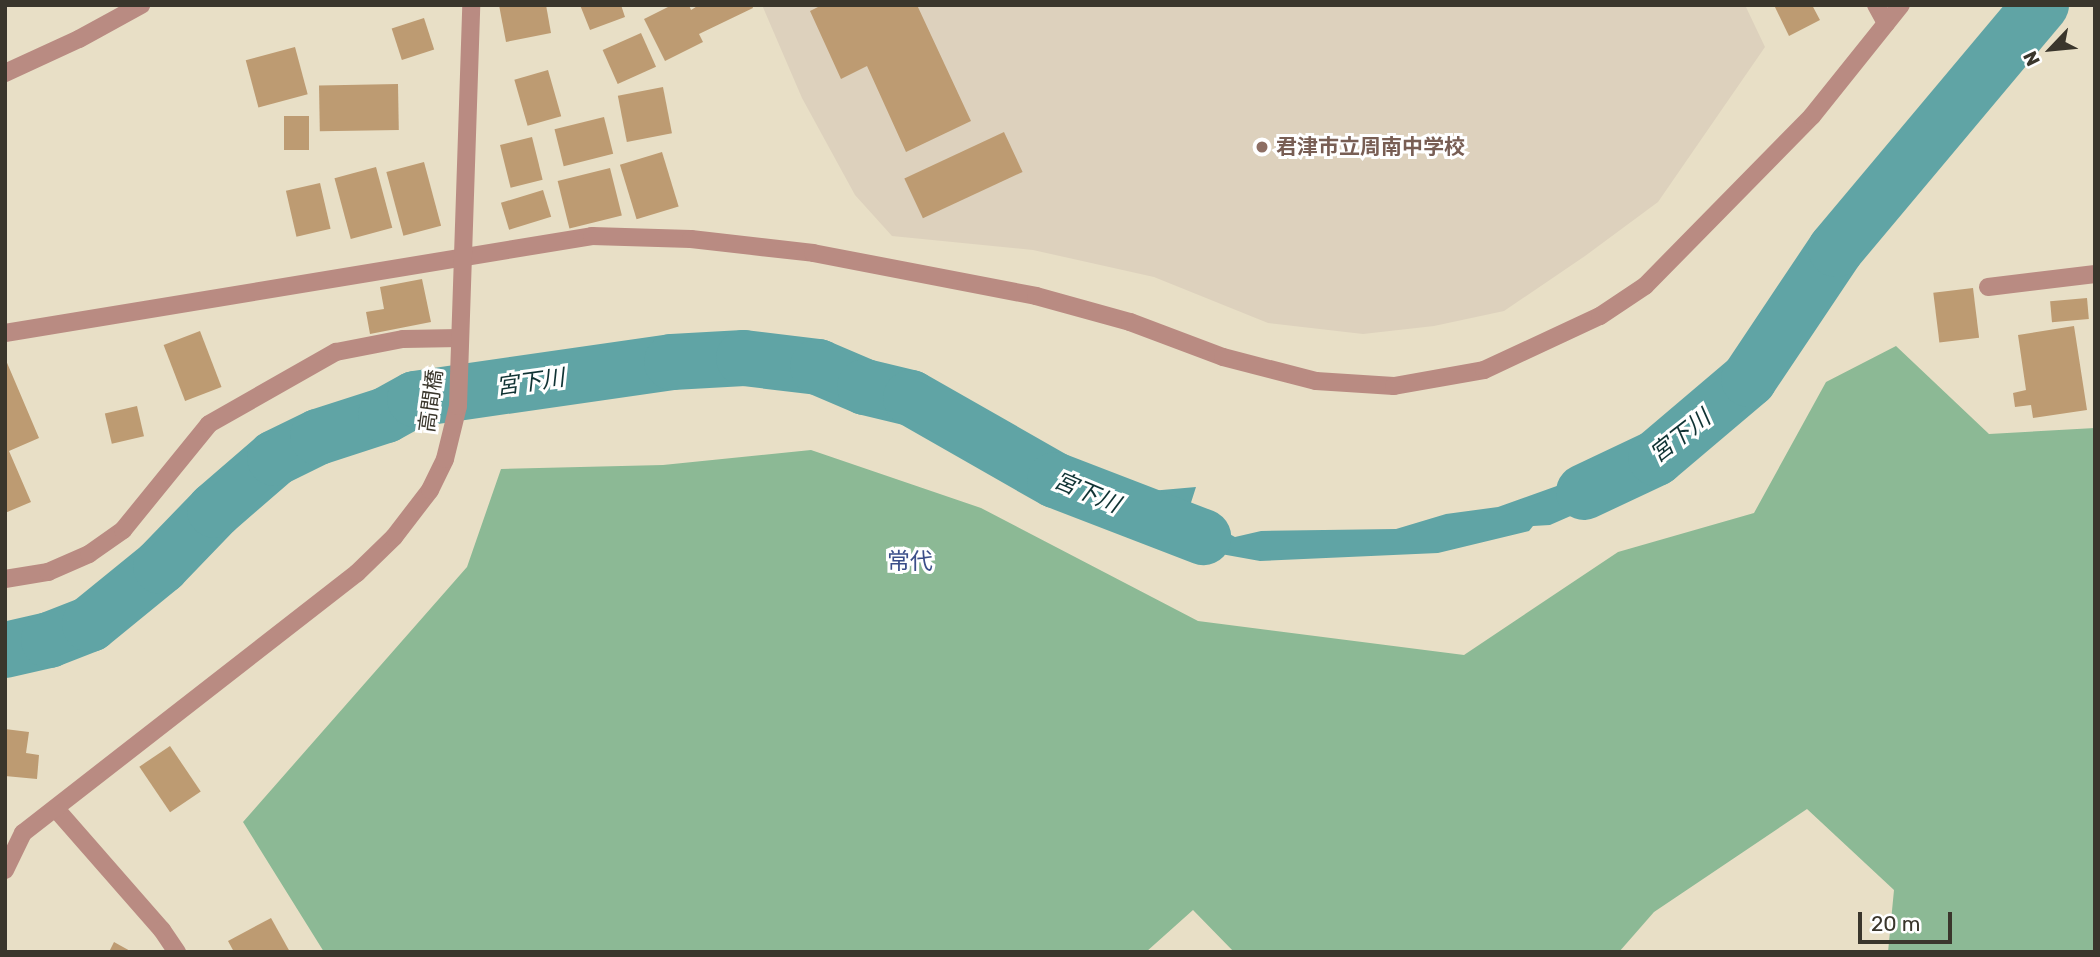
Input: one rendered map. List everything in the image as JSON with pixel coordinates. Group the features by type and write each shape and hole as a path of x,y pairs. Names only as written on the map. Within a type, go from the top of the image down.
{"street":[{"path":"5,73 141,5"},
{"name":"高間橋","path":"23,833 357,573 394,537 430,490 445,459 457,406 471,5"},
{"path":"1876,5 1886,23"},
{"path":"5,333 462,260 592,236 691,239 813,253 1036,296 1130,322 1223,357 1316,381 1394,386 1484,370 1600,316 1645,286 1812,116 1901,5"},
{"path":"1987,287 2095,274"},
{"path":"5,579 48,572 89,554 123,530 209,424 336,352 403,339 460,343"},
{"path":"55,809 162,930 177,952"},
{"path":"5,827 23,833 5,870"}],"shaded area":[{"name":"君津市立周南中学校","path":"762,5 1745,5 1765,47 1658,202 1585,256 1504,311 1434,326 1363,334 1268,323 1154,277 1033,250 892,236 855,195 802,98"}],"green space":[{"path":"1896,346 1989,434 2095,428 2095,952 1888,952 1894,890 1807,809 1654,912 1619,952 1234,952 1193,910 1146,952 324,952 243,822 467,567 501,469 663,465 811,450 981,508 1198,621 1464,655 1618,552 1754,513 1826,382"}],"water":[{"path":"425,391 418,424 369,433 324,448 260,486 247,485 239,494 233,487 232,478 271,448 309,428 382,414 391,401"},
{"path":"1649,453 1662,476 1550,525 1533,526 1529,531 1438,553 1260,561 1221,554 1178,539 1172,545 1154,536 1144,538 1126,522 1139,492 1196,487 1188,512 1235,537 1261,531 1396,529 1446,514 1498,507"}],"building":[{"path":"499,5 546,5 551,33 506,42"},
{"path":"580,5 621,5 625,17 590,30"},
{"path":"672,5 689,5 691,10 699,5 752,5 753,8 699,34 703,42 665,61 644,19"},
{"path":"822,5 917,5 971,121 906,152 867,66 841,79 810,11"},
{"path":"1774,5 1812,5 1820,20 1789,36"},
{"path":"424,18 434,49 402,60 392,29"},
{"path":"641,33 656,67 618,84 603,50"},
{"path":"295,47 308,94 258,108 246,60"},
{"path":"548,70 561,116 528,126 514,80"},
{"path":"398,84 399,130 320,131 319,85"},
{"path":"663,87 672,133 627,142 618,96"},
{"path":"284,116 309,116 309,150 284,150"},
{"path":"604,117 613,154 564,166 555,129"},
{"path":"1004,132 1023,172 923,218 904,178"},
{"path":"532,137 543,180 511,188 500,145"},
{"path":"662,152 679,207 637,219 620,165"},
{"path":"424,162 441,226 403,236 386,172"},
{"path":"376,167 392,228 351,239 334,178"},
{"path":"610,168 622,216 569,229 558,181"},
{"path":"320,183 331,229 296,237 286,191"},
{"path":"543,190 551,217 509,230 501,203"},
{"path":"422,279 431,322 370,334 366,312 384,309 380,287"},
{"path":"1973,288 1979,338 1939,343 1933,293"},
{"path":"2087,298 2089,319 2052,322 2050,301"},
{"path":"2074,326 2087,410 2033,418 2031,405 2015,407 2013,393 2026,390 2018,335"},
{"path":"200,331 222,387 185,401 164,345"},
{"path":"5,358 39,438 9,451 31,502 5,513"},
{"path":"137,406 144,436 112,444 105,413"},
{"path":"5,729 29,732 26,753 39,755 37,779 5,776"},
{"path":"170,746 201,792 170,812 139,767"},
{"path":"271,918 290,952 234,952 228,941"},
{"path":"114,942 132,952 109,952"}],"waterway":[{"name":"宮下川","path":"1584,492 1656,458 1749,379 1836,249 2041,5"},
{"name":"宮下川","path":"5,650 49,640 90,624 161,566 215,510 275,458 318,437 386,415 415,399 672,362 744,358 818,367 865,387 911,398 1055,480 1203,537"}],"place":[{"name":"君津市立周南中学校","path":"1262,147"}],"district":[{"name":"常代","path":"910,561"}]}
